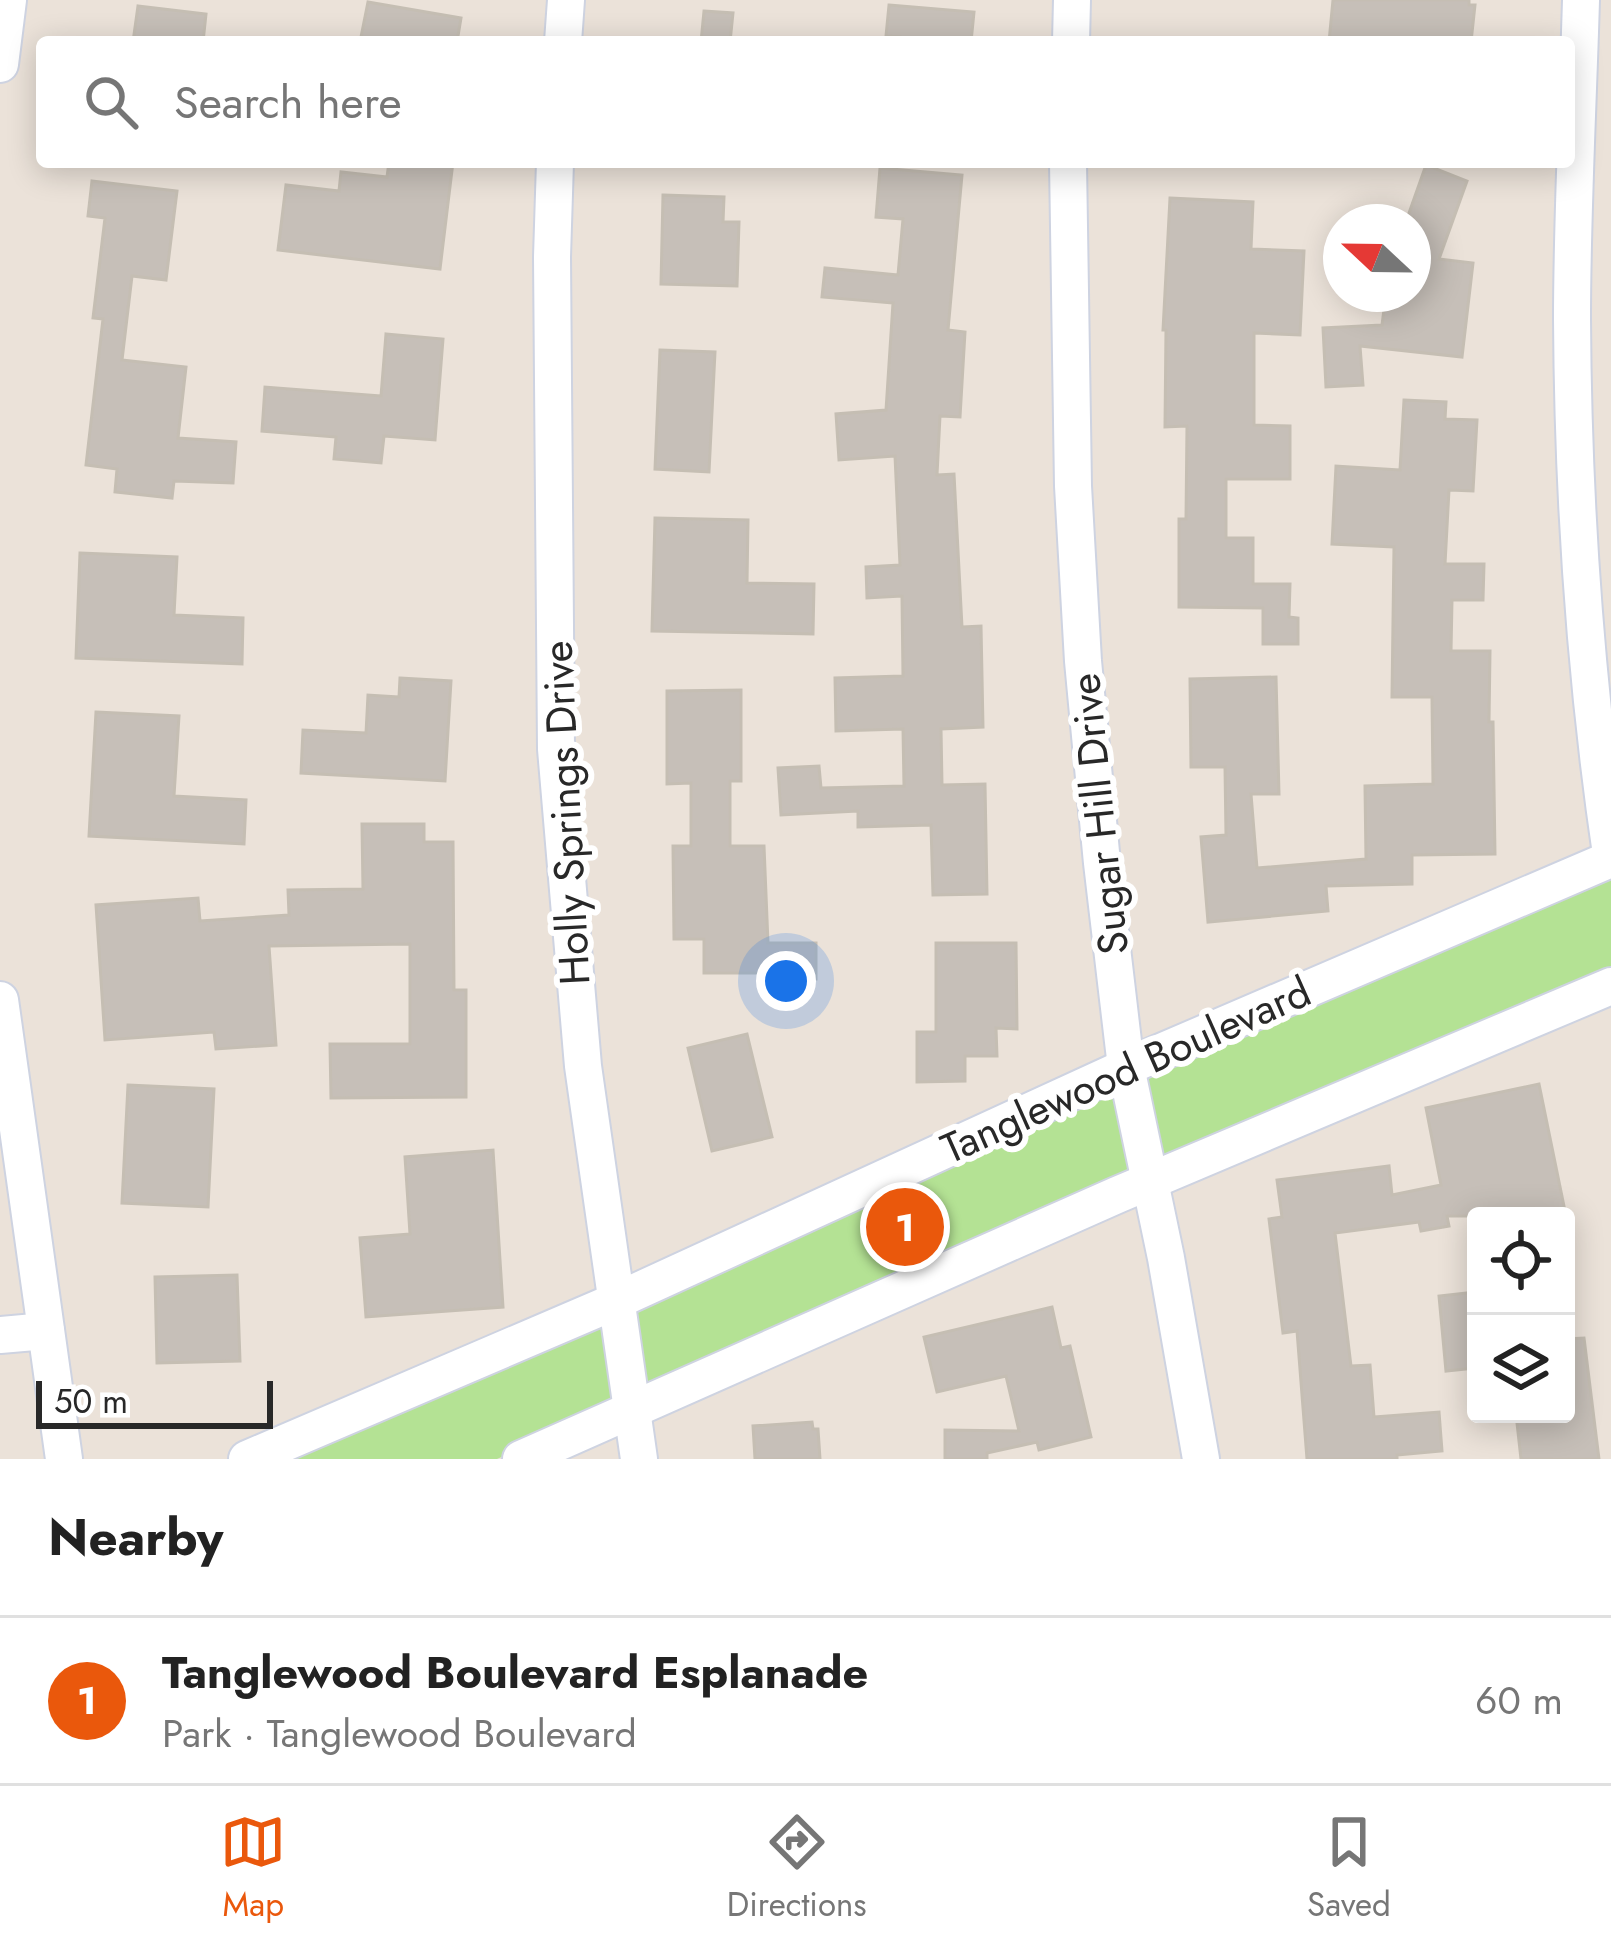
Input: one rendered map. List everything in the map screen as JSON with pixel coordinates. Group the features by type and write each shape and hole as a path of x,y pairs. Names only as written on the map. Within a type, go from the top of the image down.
{"street":[{"path":"0,64 8,0"},
{"path":"563,36 566,0"},
{"path":"1071,36 1072,0"},
{"path":"1581,0 1573,318 1580,544 1611,857"},
{"name":"Holly Springs Drive","path":"555,168 556,749 584,1066 639,1459"},
{"name":"Sugar Hill Drive","path":"1068,168 1073,486 1102,863 1126,1067 1201,1459"},
{"name":"Tanglewood Boulevard","path":"247,1459 616,1300 1126,1067 1611,857"},
{"path":"521,1459 1151,1180 1611,986"},
{"path":"0,1000 64,1459"},
{"path":"0,1335 46,1331"}],"green space":[{"path":"1611,872 1611,971 862,1291 497,1459 266,1459"}],"building":[{"path":"1333,0 1469,0 1469,5 1475,5 1472,36 1330,36"},
{"path":"368,2 461,18 458,36 361,36"},
{"path":"889,5 974,12 972,36 886,36"},
{"path":"138,6 206,14 204,36 134,36"},
{"path":"704,11 733,13 731,36 702,36"},
{"path":"388,168 452,168 440,269 278,250 286,185 339,191 341,172 387,177"},
{"path":"880,168 962,175 948,330 965,332 960,417 940,416 937,475 954,474 962,627 981,626 983,727 941,729 942,785 985,784 987,894 933,895 931,825 858,827 858,811 781,815 778,768 819,766 821,788 904,786 903,729 836,731 835,678 903,676 902,596 867,598 866,567 900,565 895,456 839,460 836,414 886,410 893,303 822,297 825,268 898,275 903,219 876,217"},
{"path":"1425,168 1467,181 1439,259 1473,263 1462,357 1360,346 1363,385 1326,387 1323,328 1382,325 1384,312 1431,312 1431,204 1412,204"},
{"path":"92,181 177,191 166,280 132,276 122,360 186,367 178,438 236,442 233,483 174,481 172,498 115,492 117,469 86,465 103,319 93,318 105,218 88,216"},
{"path":"663,195 724,197 723,222 739,222 737,286 661,284"},
{"path":"1170,198 1253,202 1251,249 1304,251 1300,335 1254,333 1254,425 1290,426 1290,479 1226,479 1226,538 1253,538 1253,584 1290,584 1289,617 1298,618 1298,644 1263,644 1263,608 1179,607 1179,519 1186,519 1187,426 1165,427 1163,330"},
{"path":"386,334 443,339 435,440 384,436 381,463 334,459 336,437 262,431 265,387 381,396"},
{"path":"660,350 715,352 709,472 655,469"},
{"path":"1404,400 1446,402 1445,419 1477,420 1473,491 1449,490 1445,564 1484,564 1483,600 1452,600 1451,651 1490,651 1495,854 1412,855 1412,884 1326,886 1328,911 1208,922 1201,837 1226,835 1225,767 1191,767 1190,679 1276,677 1279,794 1251,794 1257,868 1366,859 1365,786 1433,784 1432,697 1392,697 1394,547 1332,544 1336,466 1400,470"},
{"path":"655,518 748,520 747,583 814,584 813,634 652,631"},
{"path":"80,553 177,557 174,615 243,618 242,664 76,658"},
{"path":"400,678 451,681 445,781 301,773 303,730 366,733 368,695 399,697"},
{"path":"741,690 741,781 730,781 730,846 764,846 768,943 816,943 816,979 778,979 778,973 704,973 704,939 674,939 673,846 691,846 691,783 667,784 667,691"},
{"path":"96,712 179,716 174,796 246,800 244,844 89,836"},
{"path":"362,824 424,824 424,842 453,842 454,990 466,990 466,1097 331,1098 330,1044 410,1044 410,944 269,946 276,1045 216,1049 214,1032 105,1040 96,905 198,898 200,921 289,915 288,890 363,889"},
{"path":"936,943 1016,943 1017,1029 996,1028 997,1056 965,1056 965,1081 917,1082 917,1032 936,1032"},
{"path":"747,1034 772,1137 712,1151 688,1048"},
{"path":"1539,1084 1564,1207 1467,1207 1467,1216 1447,1216 1449,1226 1421,1231 1419,1222 1335,1233 1351,1366 1370,1365 1374,1417 1439,1412 1442,1451 1397,1455 1397,1459 1307,1459 1297,1331 1283,1333 1269,1219 1282,1217 1277,1180 1389,1166 1392,1195 1441,1185 1426,1108"},
{"path":"128,1085 214,1089 208,1207 122,1203"},
{"path":"493,1150 503,1307 366,1317 360,1238 410,1234 405,1157"},
{"path":"237,1275 240,1361 157,1363 155,1277"},
{"path":"1467,1293 1467,1369 1446,1371 1439,1296"},
{"path":"1052,1307 1061,1348 1070,1346 1091,1437 1039,1450 1037,1442 987,1453 987,1459 945,1459 945,1430 1019,1431 1006,1376 937,1392 924,1337"},
{"path":"1575,1338 1584,1338 1599,1459 1521,1459 1517,1423 1575,1423"},
{"path":"812,1422 813,1429 818,1429 820,1459 755,1459 753,1426"}],"place":[{"name":"Tanglewood Boulevard Esplanade","path":"905,1227"}]}
